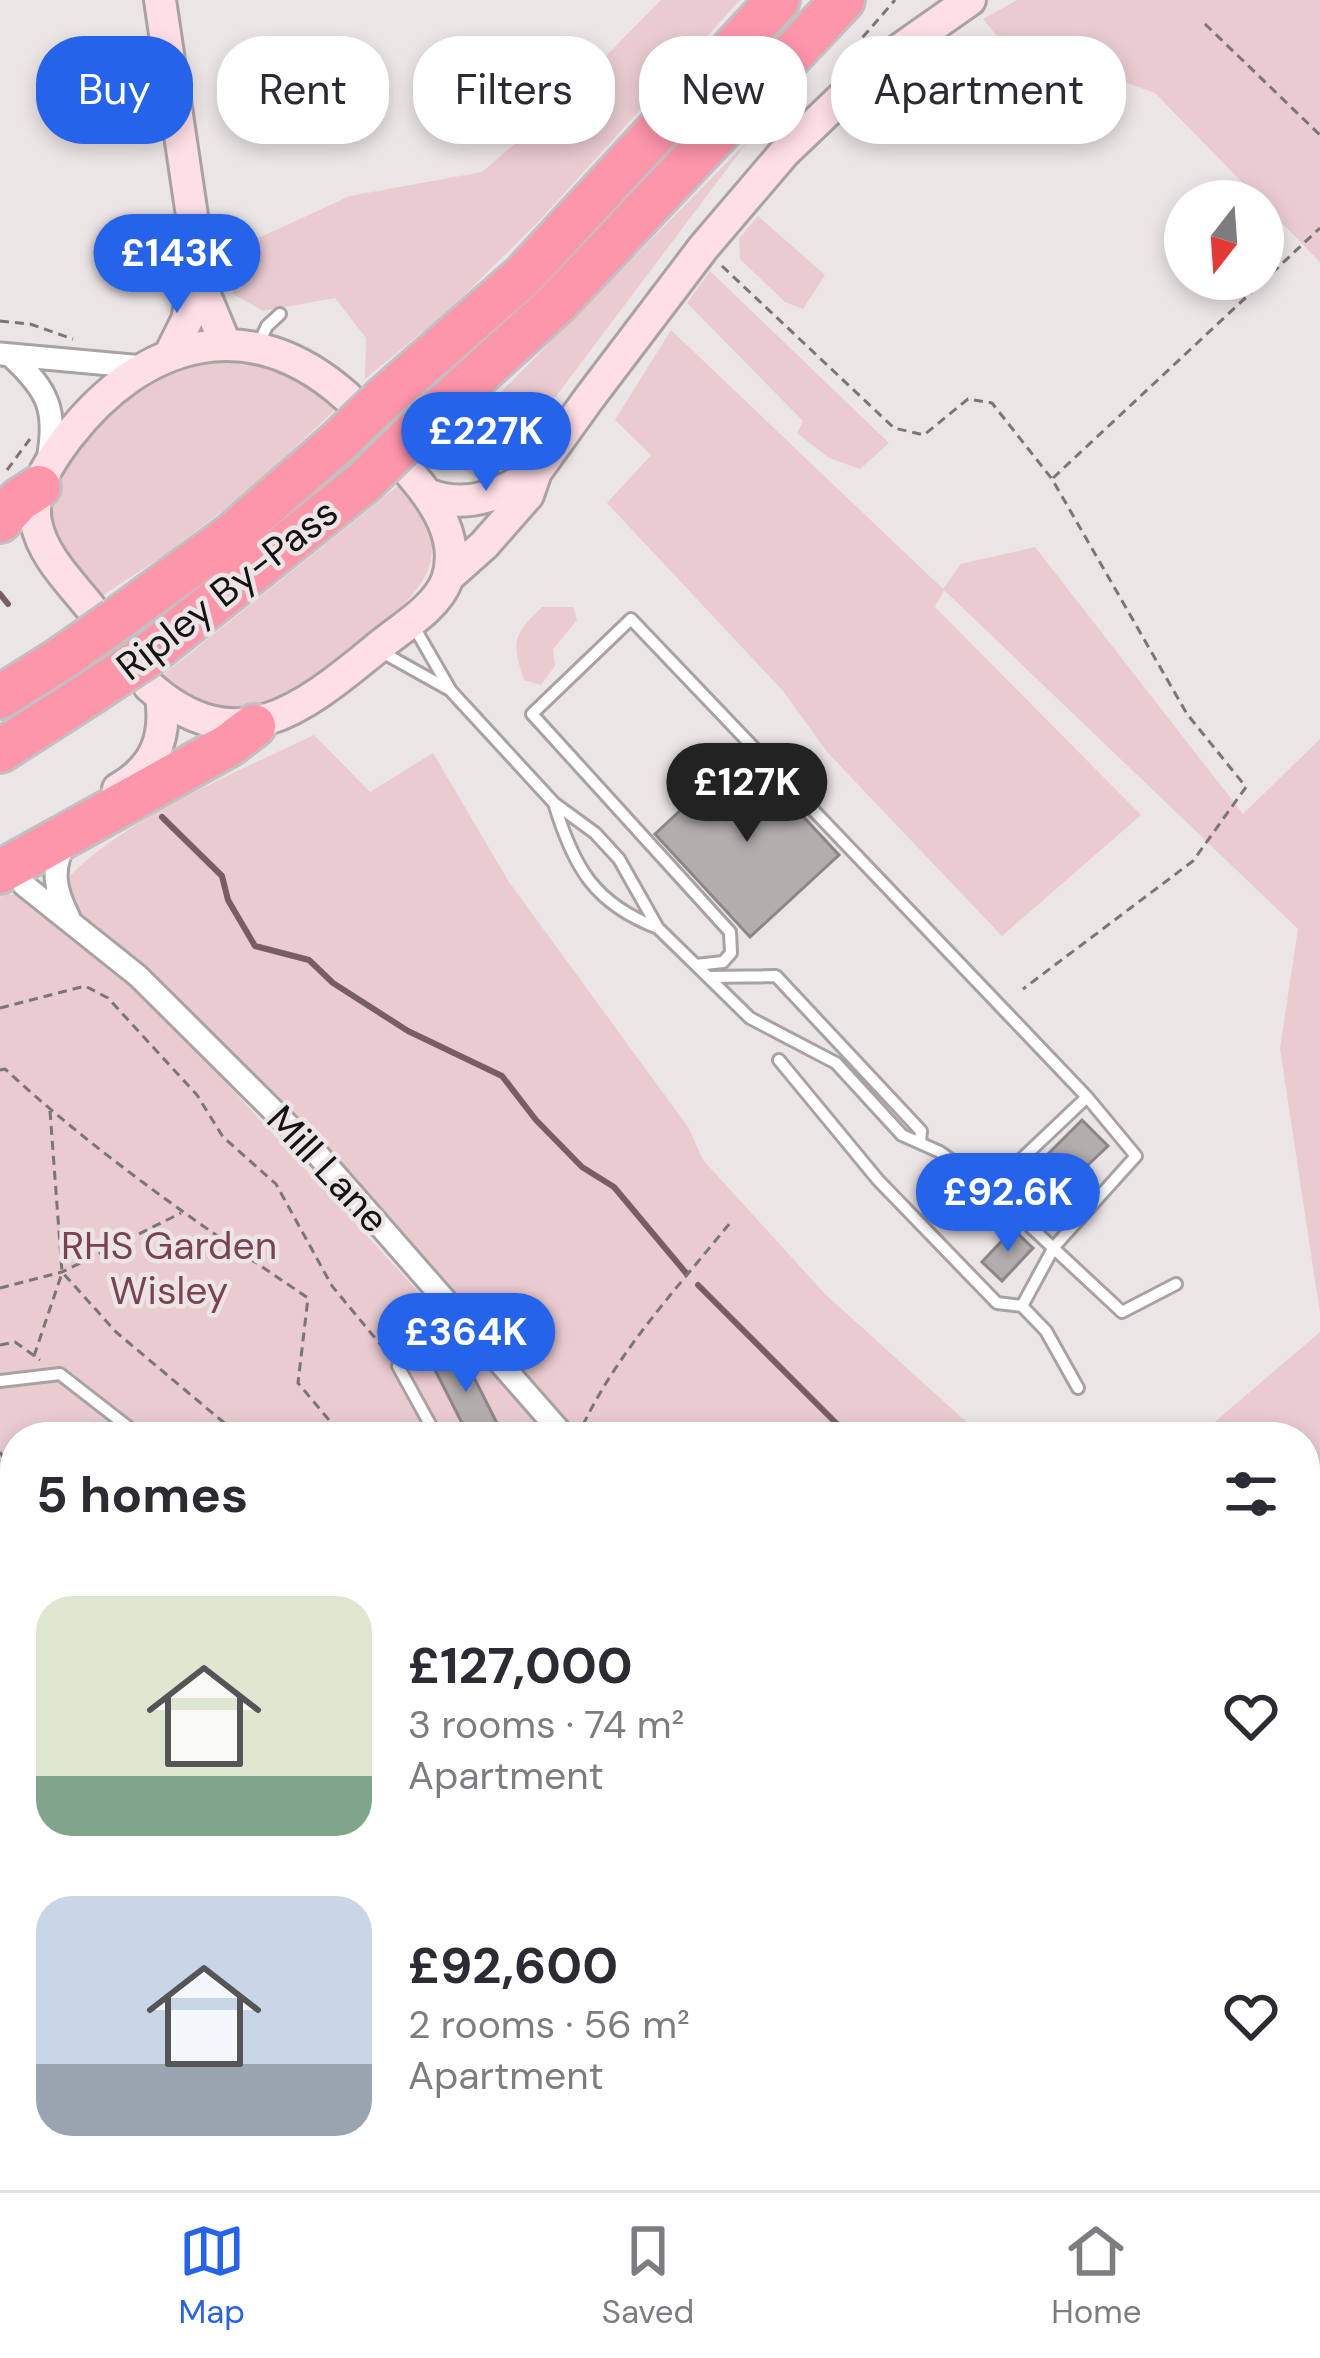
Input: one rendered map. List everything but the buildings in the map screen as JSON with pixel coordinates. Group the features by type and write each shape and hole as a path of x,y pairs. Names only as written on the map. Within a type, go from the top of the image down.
{"highway":[{"name":"Ripley By-Pass","path":"0,697 62,658 103,614 232,535 337,443 365,398 523,276 778,0"},
{"name":"Ripley By-Pass","path":"0,751 92,692 153,679 364,482 418,467 557,303 844,0"},
{"path":"0,521 43,476"},
{"path":"6,869 229,745 254,725"}],"main road":[{"path":"160,0 198,263 213,320 225,344"},
{"path":"153,679 197,716 254,725 284,716 376,650 438,596 448,577 528,495 536,472 770,168 873,68 970,0"},
{"path":"103,614 42,543 36,521 43,476 100,401 156,361 189,313 198,263"},
{"path":"156,361 225,344 256,347 365,398"},
{"path":"418,467 468,504 513,487 536,472"},
{"path":"418,467 449,543 448,577"},
{"path":"6,869 17,843 145,770 164,730 153,679"}],"street":[{"path":"5,355 156,361"},
{"path":"5,355 31,374 48,399 54,428 43,476"},
{"path":"69,835 58,855 54,877 70,922"},
{"name":"Mill Lane","path":"6,869 138,976 318,1155 552,1422"}],"lane":[{"path":"256,347 280,314"},
{"path":"419,614 418,632 451,691 554,803 595,833 627,868 658,928 750,1018 836,1063 902,1135 940,1152 990,1189 1122,1312 1176,1284"},
{"path":"696,965 723,962 731,953 730,932 532,714 632,619 1087,1097 1136,1156 1054,1247 1022,1306"},
{"path":"376,650 451,691"},
{"path":"554,803 569,852 589,882 627,916 658,928"},
{"path":"709,977 776,976 921,1131 920,1143"},
{"path":"779,1060 878,1180 997,1303 1022,1306 1046,1331 1078,1388"},
{"path":"990,1189 1087,1097"},
{"path":"398,1366 429,1422"},
{"path":"0,1381 60,1374 122,1422"}],"path":[{"path":"1205,24 1320,135"},
{"path":"1052,479 1320,228"},
{"path":"704,248 894,428 924,435 968,399 992,403 1052,479 1187,714 1246,787 1193,861 1023,989"},
{"path":"0,321 30,324 76,340"},
{"path":"0,1008 86,986 107,998 196,1095 223,1137 276,1184 332,1286 398,1366"},
{"path":"0,1070 5,1069 50,1111 182,1212 308,1298 298,1384 329,1422"},
{"path":"34,1356 62,1272 50,1111"},
{"path":"0,1288 62,1272 182,1212"},
{"path":"584,1422 652,1319 730,1223"},
{"path":"62,1272 116,1332 223,1422"},
{"path":"0,1345 15,1342 60,1374"}],"green space":[{"path":"661,0 740,0 707,36 639,36 639,111 615,137 615,47"},
{"path":"1017,0 1320,0 1320,262 1284,225 1284,180 1240,180 1155,93 1126,83 1126,36 997,36 983,19"},
{"path":"515,144 609,144 449,310 365,379 366,338 335,298 263,311 233,294 230,251 350,196 482,172"},
{"path":"746,144 502,468 475,477 439,455"},
{"path":"758,216 825,275 803,309 785,302 740,259 739,239"},
{"path":"710,271 889,443 860,469 829,458 797,433 803,421 687,303"},
{"path":"671,330 943,589 961,564 1035,547 1243,814 1320,739 1320,1313 1280,1049 1298,929 944,590 935,607 1141,815 1002,936 828,753 783,691 607,503 651,455 615,420"},
{"path":"243,357 310,381 339,406 246,493 94,601 49,530 46,502 58,471 101,417 144,379 192,362"},
{"path":"404,481 427,522 432,543 429,567 419,586 373,633 311,678 252,708 231,713 201,707 157,680"},
{"path":"542,607 573,607 577,620 553,649 555,666 541,685 524,680 516,647 520,632"},
{"path":"314,735 370,792 433,753 509,882 688,1127 703,1160 825,1294 966,1422 567,1422 263,1086 145,969 72,906 66,880 118,837 183,798"},
{"name":"RHS Garden Wisley","path":"25,896 148,998 538,1422 0,1422 0,897"},
{"path":"1320,1332 1320,1422 1215,1422"}],"waterway":[{"path":"0,594 8,604"},
{"path":"162,817 222,876 228,900 255,946 309,960 333,983 408,1031 502,1076 582,1167 614,1187 686,1273"},
{"path":"698,1285 835,1422"}]}
